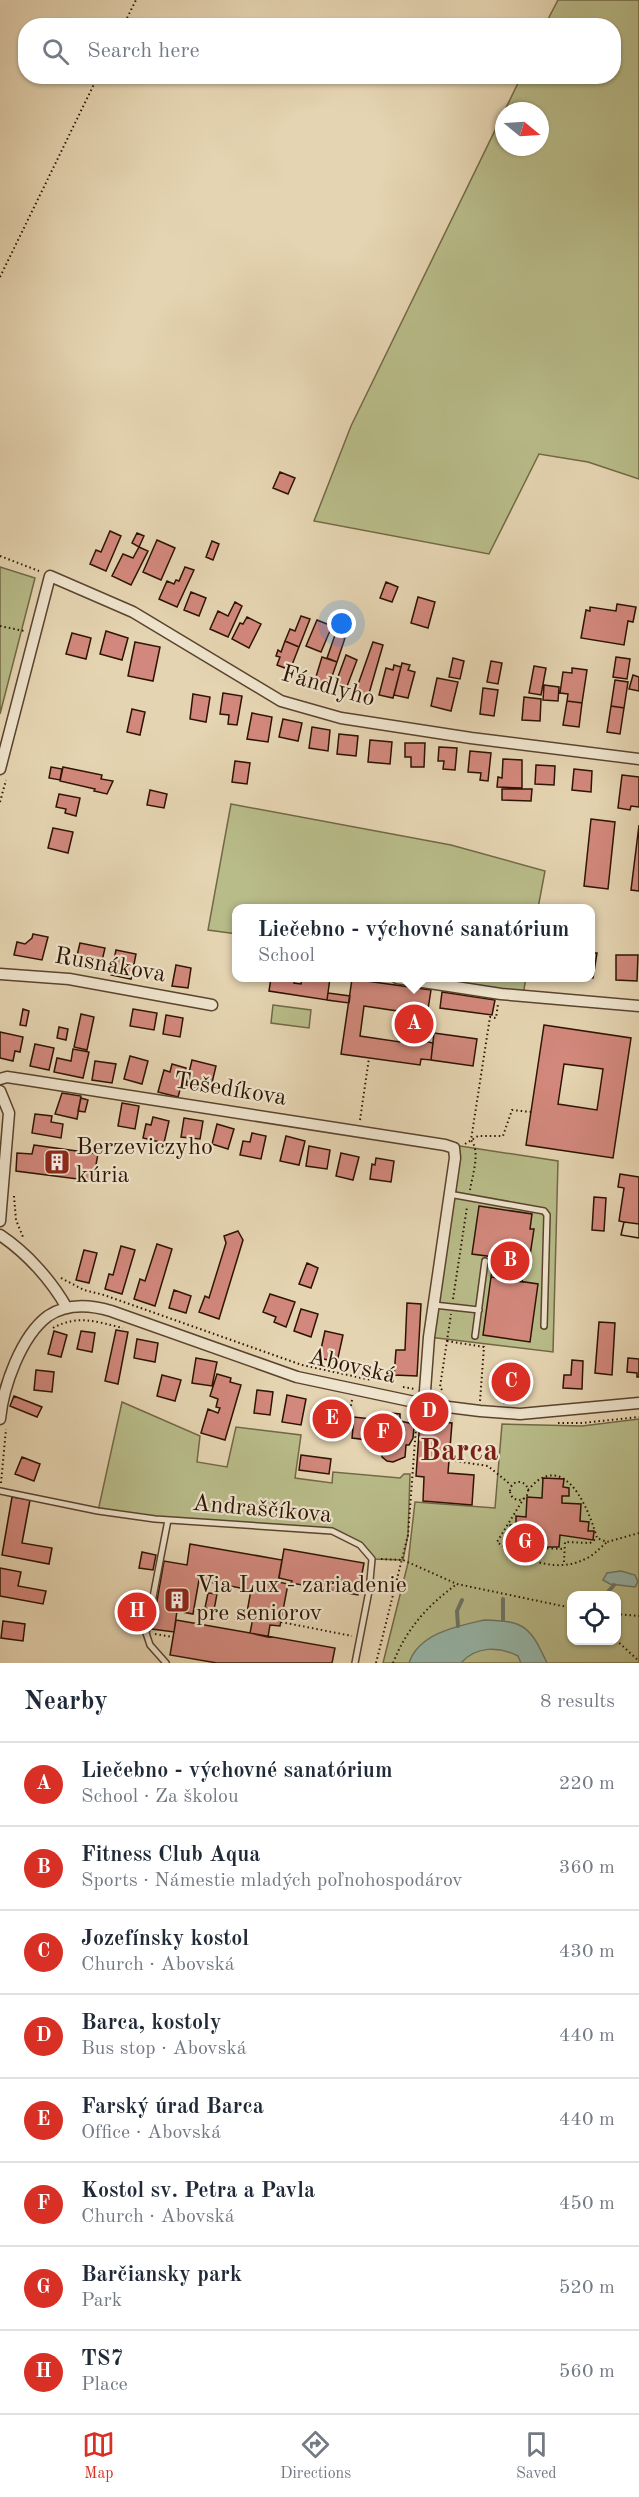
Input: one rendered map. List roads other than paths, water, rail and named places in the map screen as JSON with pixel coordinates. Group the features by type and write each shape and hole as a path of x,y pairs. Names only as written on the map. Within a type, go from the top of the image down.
{"street":[{"name":"Fándlyho","path":"0,769 50,576 133,612 281,701 341,718 471,738 639,759"},
{"name":"Rusnákova","path":"0,974 69,979 212,1005"},
{"path":"422,982 499,994 639,1005"},
{"name":"Tešedíkova","path":"0,1079 7,1077 27,1080 359,1131 453,1148 455,1158 449,1194"},
{"path":"0,1091 9,1113 0,1221"},
{"path":"424,1404 429,1337 449,1194"},
{"path":"0,1235 44,1276 67,1308 48,1316 34,1332 13,1367 1,1406 0,1419"},
{"name":"Abovská","path":"67,1308 87,1306 111,1311 297,1377 424,1404 480,1412 536,1414 639,1403"}],"lane":[{"path":"449,1194 541,1209 547,1215 544,1326"},
{"path":"476,1336 485,1261"},
{"path":"434,1305 479,1310"},
{"name":"Andraščíkova","path":"0,1491 98,1511 168,1520 332,1532 360,1545 372,1559 355,1663"},
{"name":"Andraščíkova","path":"166,1663 150,1645 146,1633 168,1520"}],"waterway":[{"path":"609,1591 614,1585"},
{"path":"503,1599 503,1620"},
{"path":"458,1626 457,1611 462,1600"}],"place":[{"name":"Liečebno - výchovné sanatórium","path":"414,1024"},
{"name":"Berzeviczyho kúria","path":"57,1162"},
{"name":"Fitness Club Aqua","path":"510,1261"},
{"name":"Jozefínsky kostol","path":"511,1382"},
{"name":"Barca, kostoly","path":"429,1412"},
{"name":"Farský úrad Barca","path":"332,1419"},
{"name":"Kostol sv. Petra a Pavla","path":"383,1433"},
{"name":"Barčiansky park","path":"525,1543"},
{"name":"Via Lux - zariadenie pre seniorov","path":"177,1600"},
{"name":"TS7","path":"137,1612"}],"district":[{"name":"Barca","path":"459,1452"}]}
